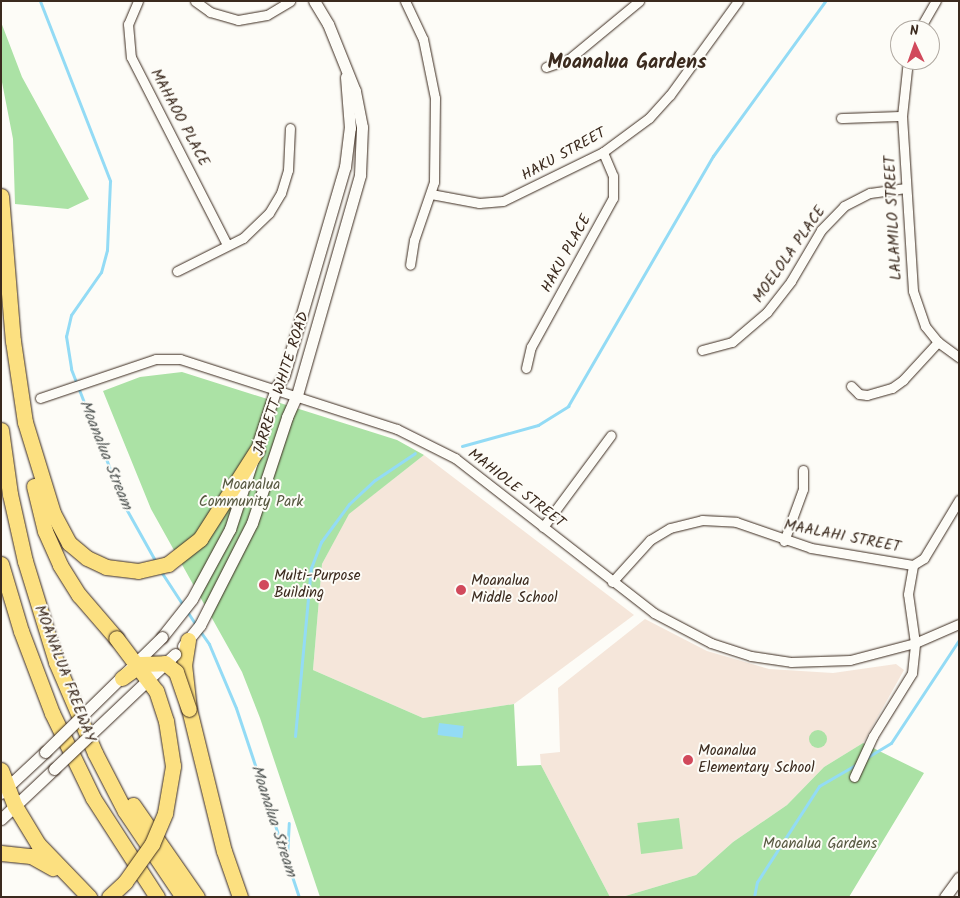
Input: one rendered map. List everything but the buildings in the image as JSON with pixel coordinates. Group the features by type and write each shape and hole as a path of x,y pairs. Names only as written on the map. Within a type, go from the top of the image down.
{"highway":[{"path":"1,196 13,341 34,483 52,548 68,580 116,638 156,691 166,720 173,766 165,813 152,844 125,882 109,897"},
{"path":"25,422 53,513 66,538 96,564 123,570 158,568 186,553 211,524 257,450"},
{"name":"MOANALUA FREEWAY","path":"1,430 12,503 32,587 56,662 95,753 125,811 183,897"},
{"name":"MOANALUA FREEWAY","path":"1,564 20,631 52,713 93,798 157,897"},
{"path":"188,640 184,664 189,709"},
{"path":"122,678 141,664 170,659 189,709 224,851 240,897"},
{"path":"76,706 141,818 197,897"},
{"path":"1,770 4,790 38,844 84,893"},
{"path":"1,853 31,856 84,893"}],"street":[{"name":"MAHAOO PLACE","path":"138,1 128,24 132,57 227,246"},
{"path":"195,1 210,12 238,20 266,15 290,1"},
{"name":"JARRETT WHITE ROAD","path":"1,819 188,640 200,625 247,536 283,429 297,395 360,175 361,114 345,66 328,24 314,1"},
{"path":"405,1 423,39 435,98 431,194 414,240 410,265"},
{"path":"546,67 569,59 639,1"},
{"name":"HAKU STREET","path":"431,194 479,203 503,201 603,152 649,118 670,95 738,1"},
{"path":"925,20 936,1"},
{"name":"JARRETT WHITE ROAD","path":"4,790 122,678 162,637 192,599 216,558 237,513 276,388 284,375 345,167 350,128 345,66"},
{"name":"LALAMILO STREET","path":"907,70 902,116 914,300 926,326 938,342 959,357"},
{"path":"841,118 902,116"},
{"path":"177,271 227,246 252,230 276,203 288,170 290,128"},
{"name":"HAKU PLACE","path":"526,368 531,346 614,198 613,176 603,152"},
{"name":"MOELOLA PLACE","path":"702,350 732,342 767,312 791,281 821,230 844,206 870,193 906,188"},
{"path":"850,386 859,394 867,396 892,388 903,380 938,342"},
{"name":"MAHIOLE STREET","path":"40,398 156,359 180,359 297,395 425,441 470,470 654,614 691,634 731,650 771,660 810,663 850,660 916,643 959,624"},
{"path":"543,527 612,435"},
{"path":"784,541 803,490 803,470"},
{"path":"854,776 869,744 912,673 916,643 908,604 913,565 924,558 959,500"},
{"name":"MAALAHI STREET","path":"612,582 650,540 670,528 691,521 714,519 736,522 784,541 913,565"},
{"path":"945,897 959,878"}],"shaded area":[{"name":"Moanalua Middle School","path":"424,455 634,615 514,704 423,718 313,670 322,564 348,514"},
{"name":"Moanalua Elementary School","path":"645,619 707,651 769,669 833,673 896,664 904,670 863,743 824,767 787,805 733,842 696,875 622,897 610,897 541,765 540,754 560,752 558,688"}],"green space":[{"path":"1,22 22,77 89,199 68,209 15,204 13,139 1,77"},
{"name":"Moanalua Community Park","path":"182,372 397,440 424,455 349,514 322,564 313,670 423,718 514,704 517,766 541,765 610,897 320,897 260,718 242,672 151,509 103,391 140,377"},
{"path":"818,730 824,733 827,739 824,745 818,748 812,745 809,739 812,733"},
{"name":"Moanalua Gardens","path":"863,743 924,773 849,897 622,897 696,875 733,842 787,805 824,767"},
{"path":"679,818 683,849 641,854 637,823"}],"water":[{"path":"439,723 464,726 462,738 438,735"}],"waterway":[{"name":"Moanalua Stream","path":"40,1 110,181 107,250 101,272 71,315 66,336 71,369 124,505 156,562"},
{"path":"462,446 538,425 568,406 713,156 825,1"},
{"path":"295,736 311,568 321,542 349,504 375,480 415,453"},
{"name":"Moanalua Stream","path":"160,570 196,625"},
{"name":"Moanalua Stream","path":"200,631 209,644 236,708 299,897"},
{"path":"866,758 891,743 959,640"},
{"path":"754,897 757,882 819,786 857,764"},
{"path":"287,857 289,823"}],"place":[{"name":"Multi-Purpose Building","path":"264,585"},
{"name":"Moanalua Middle School","path":"461,590"},
{"name":"Moanalua Elementary School","path":"688,760"}],"district":[{"name":"Moanalua Gardens","path":"627,63"}]}
